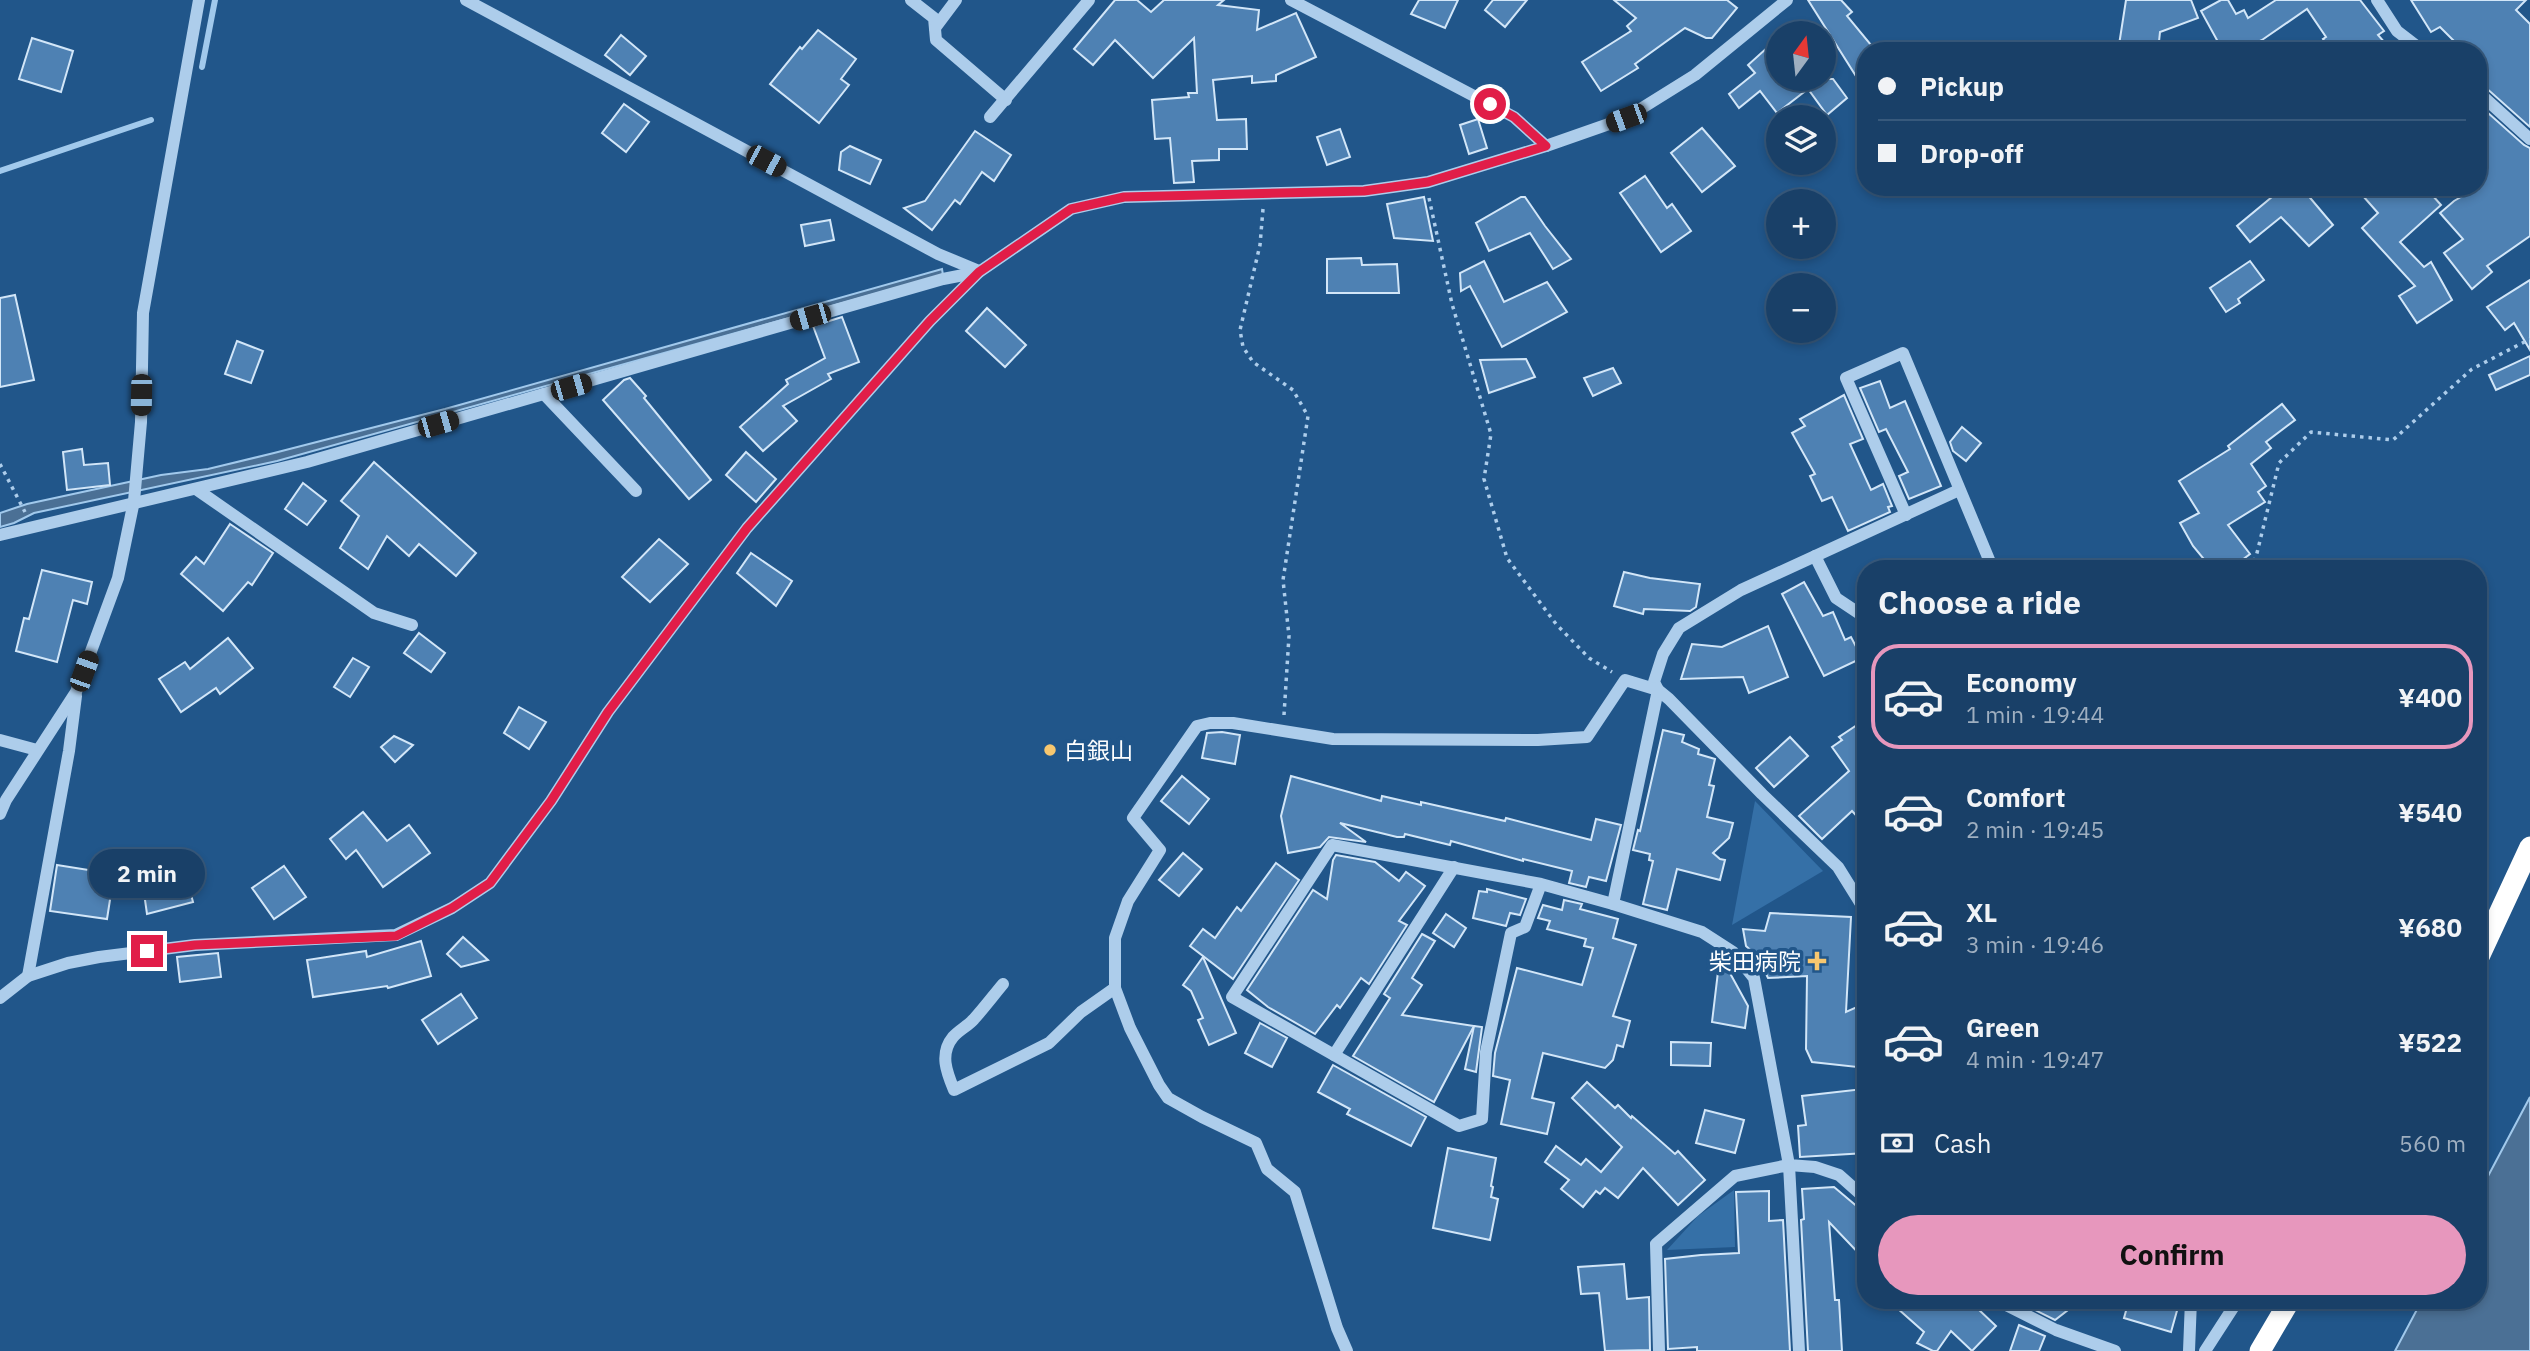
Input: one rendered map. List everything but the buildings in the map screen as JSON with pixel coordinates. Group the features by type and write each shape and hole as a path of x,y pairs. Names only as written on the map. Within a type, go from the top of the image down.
{"highway":[{"path":"2487,940 2530,847"},
{"path":"2260,1351 2285,1309"}],"street":[{"path":"28,976 69,751 76,692 118,578 134,501 141,422 142,313 200,0"},
{"path":"467,0 938,254 979,272"},
{"path":"911,0 934,18 936,40 1006,100"},
{"path":"935,28 956,0"},
{"path":"990,117 1089,0"},
{"path":"0,998 28,976 79,961 195,945 396,936 452,908 490,883 551,801 608,712 747,528 930,321 979,272 1071,209 1124,197 1364,191 1425,183 1626,118 1695,75 1787,0"},
{"path":"2377,0 2397,31 2411,42"},
{"path":"1295,1 1514,117 1546,146"},
{"path":"2487,100 2530,139"},
{"path":"0,535 307,462 943,279 979,272"},
{"path":"1906,515 1846,378 1903,353 1989,560"},
{"path":"544,394 636,491"},
{"path":"196,489 374,613 412,625"},
{"path":"1857,898 1838,867 1658,690 1654,682 1663,654 1679,628 1741,590 1959,491"},
{"path":"1815,556 1836,598 1857,612"},
{"path":"1348,1351 1337,1328 1295,1192 1267,1169 1256,1143 1168,1098 1130,1028 1115,988 1115,938 1128,901 1160,850 1133,818 1197,726 1233,723 1333,739 1538,740 1587,737 1625,680 1658,690"},
{"path":"1613,904 1658,690"},
{"path":"0,814 37,750 76,692"},
{"path":"0,740 37,750"},
{"path":"1541,884 1525,927 1511,933 1486,1052 1482,1119 1459,1126 1232,997 1332,845 1541,884 1702,932 1733,952 1754,978 1789,1164 1799,1351"},
{"path":"1334,1055 1454,867"},
{"path":"1003,984 972,1022 954,1036 949,1044 946,1070 954,1090 1049,1043 1081,1012 1115,988"},
{"path":"1659,1351 1656,1244 1735,1176 1789,1164 1815,1167 1839,1175 1857,1191"},
{"path":"2014,1309 2056,1330 2115,1351"},
{"path":"2189,1351 2191,1309"},
{"path":"2205,1351 2232,1309"}],"path":[{"path":"1425,183 1452,304 1491,434 1485,479 1507,558 1556,624 1589,658 1625,680"},
{"path":"1263,193 1259,245 1240,335 1243,347 1253,362 1293,390 1306,409 1307,416 1283,580 1289,636 1283,731"},
{"path":"2254,560 2279,463 2311,432 2393,440 2472,369 2530,339"},
{"path":"0,464 32,527"}],"shaded area":[{"path":"942,269 943,275 277,461 34,513 0,527 0,513 27,504 161,475 208,469 274,453 445,409"},
{"path":"1755,801 1823,871 1732,925"},
{"path":"2530,1097 2530,1351 2395,1351 2417,1309 2487,1309 2487,1178"},
{"path":"1734,1190 1735,1247 1667,1250 1698,1216"}],"waterway":[{"path":"202,67 215,0"},
{"path":"0,171 151,120"}],"place":[{"name":"白銀山","path":"1050,750"},
{"name":"柴田病院","path":"1817,961"}],"route":[{"path":"147,951 195,945 396,936 452,908 490,883 551,801 608,712 747,528 930,321 979,272 1071,209 1124,197 1364,191 1428,182 1546,146 1514,117 1490,104"}]}
